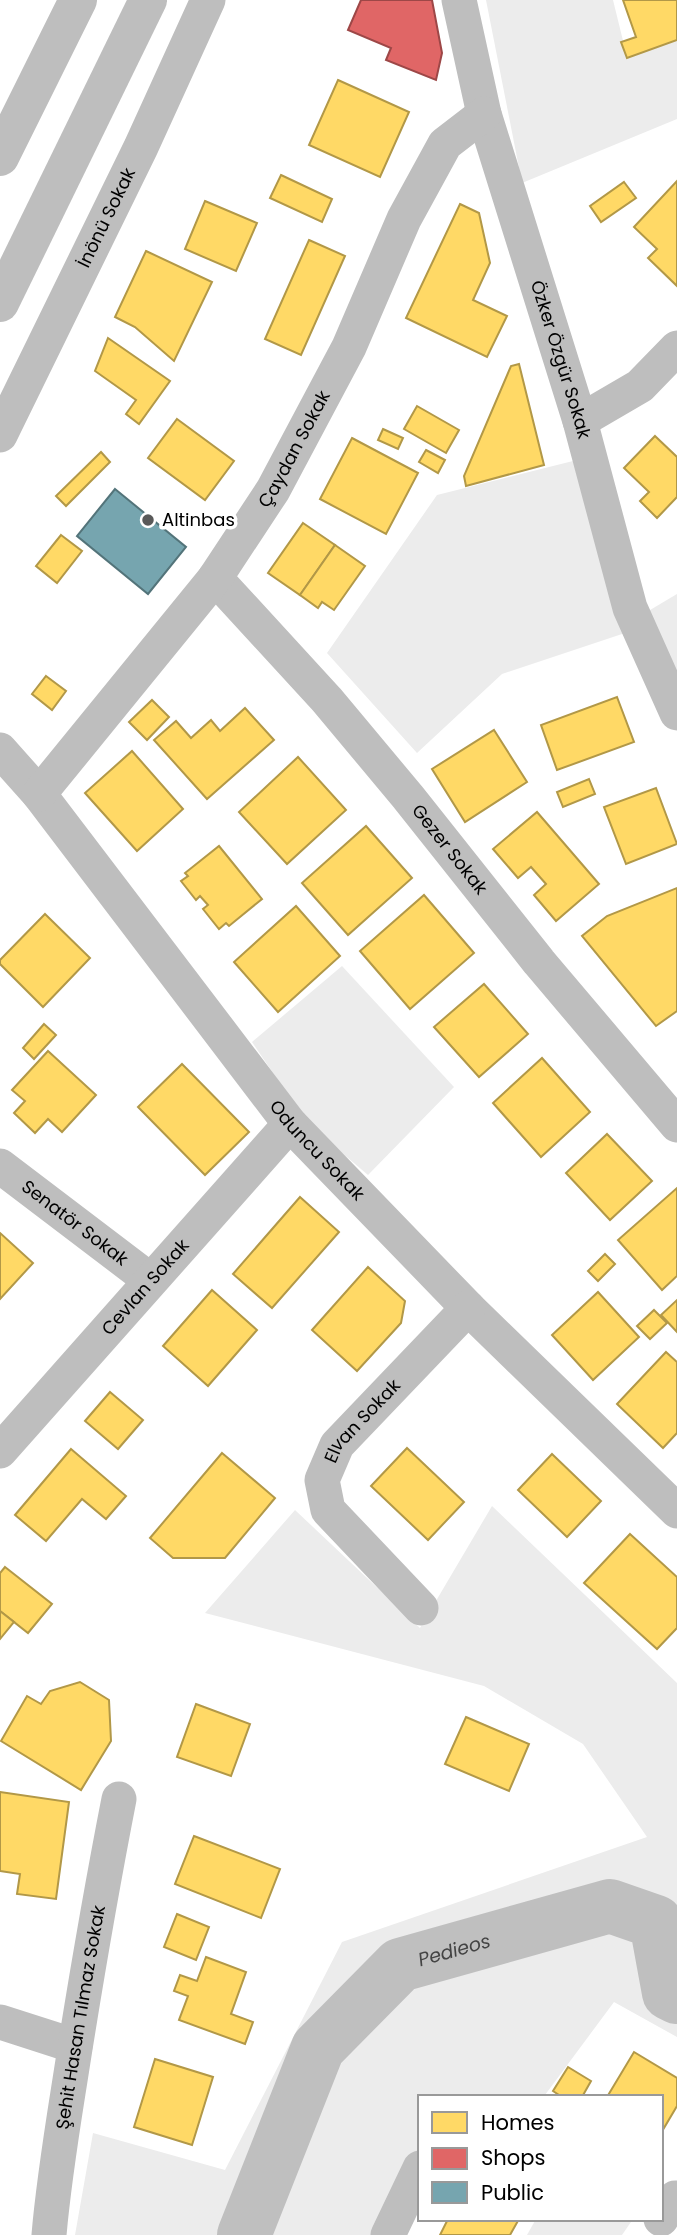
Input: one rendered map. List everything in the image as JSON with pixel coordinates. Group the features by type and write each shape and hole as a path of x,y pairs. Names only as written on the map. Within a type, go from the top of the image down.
{"highway":[{"path":"0,157 78,0"},
{"path":"0,303 148,0"}],"street":[{"name":"İnönü Sokak","path":"0,435 141,147 208,0"},
{"name":"Özker Özgür Sokak","path":"459,0 484,114 580,421 629,608 677,713"},
{"name":"Çaydan Sokak","path":"39,794 215,578 273,490 349,347 404,219 445,144 484,114"},
{"path":"580,421 640,386 677,348"},
{"name":"Gezer Sokak","path":"215,578 368,748 539,962 677,1125"},
{"name":"Oduncu Sokak","path":"0,750 39,794 290,1124 468,1308 677,1511"},
{"name":"Cevlan Sokak","path":"0,1451 290,1124"},
{"name":"Senatör Sokak","path":"0,1166 150,1280"},
{"name":"Elvan Sokak","path":"421,1608 328,1510 322,1480 337,1445 468,1308"},
{"name":"Şehit Hasan Tılmaz Sokak","path":"49,2235 75,2046 96,1916 119,1799"},
{"path":"0,2022 75,2046"},
{"path":"388,2235 418,2172"}],"shaded area":[{"path":"486,0 613,0 627,57 677,38 677,119 522,183"},
{"path":"577,460 628,632 502,674 417,753 327,653 437,495"},
{"path":"677,594 677,685 645,613"},
{"path":"342,966 454,1087 368,1175 307,1123 252,1042"},
{"path":"492,1506 677,1683 677,2037 614,2002 545,2095 418,2095 418,2149 373,2235 75,2235 93,2133 225,2170 342,1942 647,1837 583,1744 484,1686 205,1613 295,1510 420,1628"},
{"path":"535,2221 632,2221 622,2235 527,2235"}],"building: Homes":[{"path":"623,0 677,0 677,40 627,58 621,42 636,37"},
{"path":"338,80 409,112 380,177 309,145"},
{"path":"281,175 332,199 322,222 270,198"},
{"path":"677,181 677,286 648,258 657,249 634,227"},
{"path":"624,182 636,198 601,222 590,206"},
{"path":"205,201 257,223 236,271 185,249"},
{"path":"460,204 479,213 490,263 473,300 507,316 487,357 406,318"},
{"path":"309,240 345,256 301,355 265,339"},
{"path":"146,251 212,282 174,361 135,327 115,317"},
{"path":"108,338 170,381 139,424 126,414 136,400 95,371"},
{"path":"519,364 544,465 466,486 464,476 511,366"},
{"path":"417,406 459,430 446,453 404,429"},
{"path":"177,419 234,461 205,500 148,458"},
{"path":"383,429 403,438 398,449 378,440"},
{"path":"655,436 677,457 677,497 657,518 640,501 649,492 624,468"},
{"path":"352,438 418,473 386,534 320,499"},
{"path":"426,450 445,460 438,473 419,462"},
{"path":"101,452 110,462 66,506 56,496"},
{"path":"303,523 335,545 300,595 268,573"},
{"path":"61,535 82,551 57,583 36,566"},
{"path":"335,545 365,566 334,610 322,602 318,608 300,595"},
{"path":"46,676 66,691 52,710 32,694"},
{"path":"617,697 634,742 557,770 541,725"},
{"path":"152,700 169,717 147,740 129,722"},
{"path":"245,708 274,740 207,799 154,740 176,721 191,738 211,720 220,731"},
{"path":"494,730 527,782 465,822 432,769"},
{"path":"132,751 183,809 137,851 85,793"},
{"path":"298,757 346,810 287,864 239,812"},
{"path":"589,779 595,794 563,807 557,792"},
{"path":"656,788 677,844 626,864 604,807"},
{"path":"537,812 599,884 556,921 534,895 546,884 531,867 518,878 493,849"},
{"path":"366,826 412,878 348,935 302,883"},
{"path":"219,846 262,899 229,926 226,923 219,929 203,909 208,905 200,896 196,900 181,881 188,876 185,873"},
{"path":"677,888 677,1011 656,1026 582,936 607,916"},
{"path":"424,895 474,953 410,1009 360,951"},
{"path":"296,906 340,956 278,1012 234,962"},
{"path":"45,914 90,958 43,1007 0,964 0,960"},
{"path":"484,984 528,1034 479,1077 434,1027"},
{"path":"44,1024 56,1035 34,1059 23,1048"},
{"path":"48,1051 96,1095 62,1132 48,1119 35,1133 14,1113 25,1101 12,1090"},
{"path":"542,1058 590,1112 541,1157 493,1103"},
{"path":"182,1064 249,1132 205,1175 138,1107"},
{"path":"607,1134 652,1181 610,1220 566,1173"},
{"path":"677,1188 677,1276 662,1290 618,1240"},
{"path":"300,1197 339,1232 272,1308 233,1274"},
{"path":"0,1233 33,1263 0,1299"},
{"path":"605,1254 615,1264 598,1281 588,1271"},
{"path":"368,1267 405,1301 401,1323 357,1371 312,1330"},
{"path":"212,1290 257,1330 208,1386 163,1346"},
{"path":"598,1292 639,1337 593,1380 552,1335"},
{"path":"677,1300 677,1332 661,1315"},
{"path":"654,1310 667,1323 650,1339 637,1326"},
{"path":"666,1352 677,1362 677,1433 663,1448 617,1404"},
{"path":"110,1392 143,1420 118,1449 85,1421"},
{"path":"407,1448 464,1502 428,1540 371,1486"},
{"path":"71,1449 126,1496 106,1519 82,1499 46,1541 15,1515"},
{"path":"222,1453 275,1498 225,1558 173,1558 150,1538"},
{"path":"552,1454 601,1501 567,1537 518,1490"},
{"path":"630,1534 677,1577 677,1628 657,1649 584,1583"},
{"path":"5,1567 52,1604 28,1633 0,1611 0,1573"},
{"path":"0,1611 14,1622 0,1639"},
{"path":"80,1682 109,1700 111,1741 81,1790 1,1741 27,1696 41,1704 50,1691"},
{"path":"196,1704 250,1724 231,1776 177,1757"},
{"path":"466,1717 529,1744 509,1791 445,1764"},
{"path":"0,1792 69,1802 56,1899 17,1894 20,1874 0,1871"},
{"path":"194,1836 280,1869 261,1918 175,1884"},
{"path":"177,1914 209,1927 196,1960 164,1947"},
{"path":"206,1957 246,1972 231,2014 253,2022 245,2044 179,2020 188,1996 174,1991 180,1975 197,1981"},
{"path":"634,2052 677,2078 677,2106 663,2130 663,2095 608,2095"},
{"path":"155,2059 213,2077 192,2145 134,2127"},
{"path":"568,2067 591,2081 583,2095 559,2095 553,2091"},
{"path":"447,2221 518,2221 510,2235 440,2235"}],"building: Shops":[{"path":"361,0 432,0 442,53 436,80 386,60 391,48 348,30"}],"building: Public":[{"path":"115,489 186,547 148,594 77,536"}],"waterway":[{"name":"Pedieos","path":"244,2235 318,2048 400,1965 610,1906 656,1922 669,1993 677,1997"}],"place":[{"name":"Altinbas","path":"148,520"}]}
